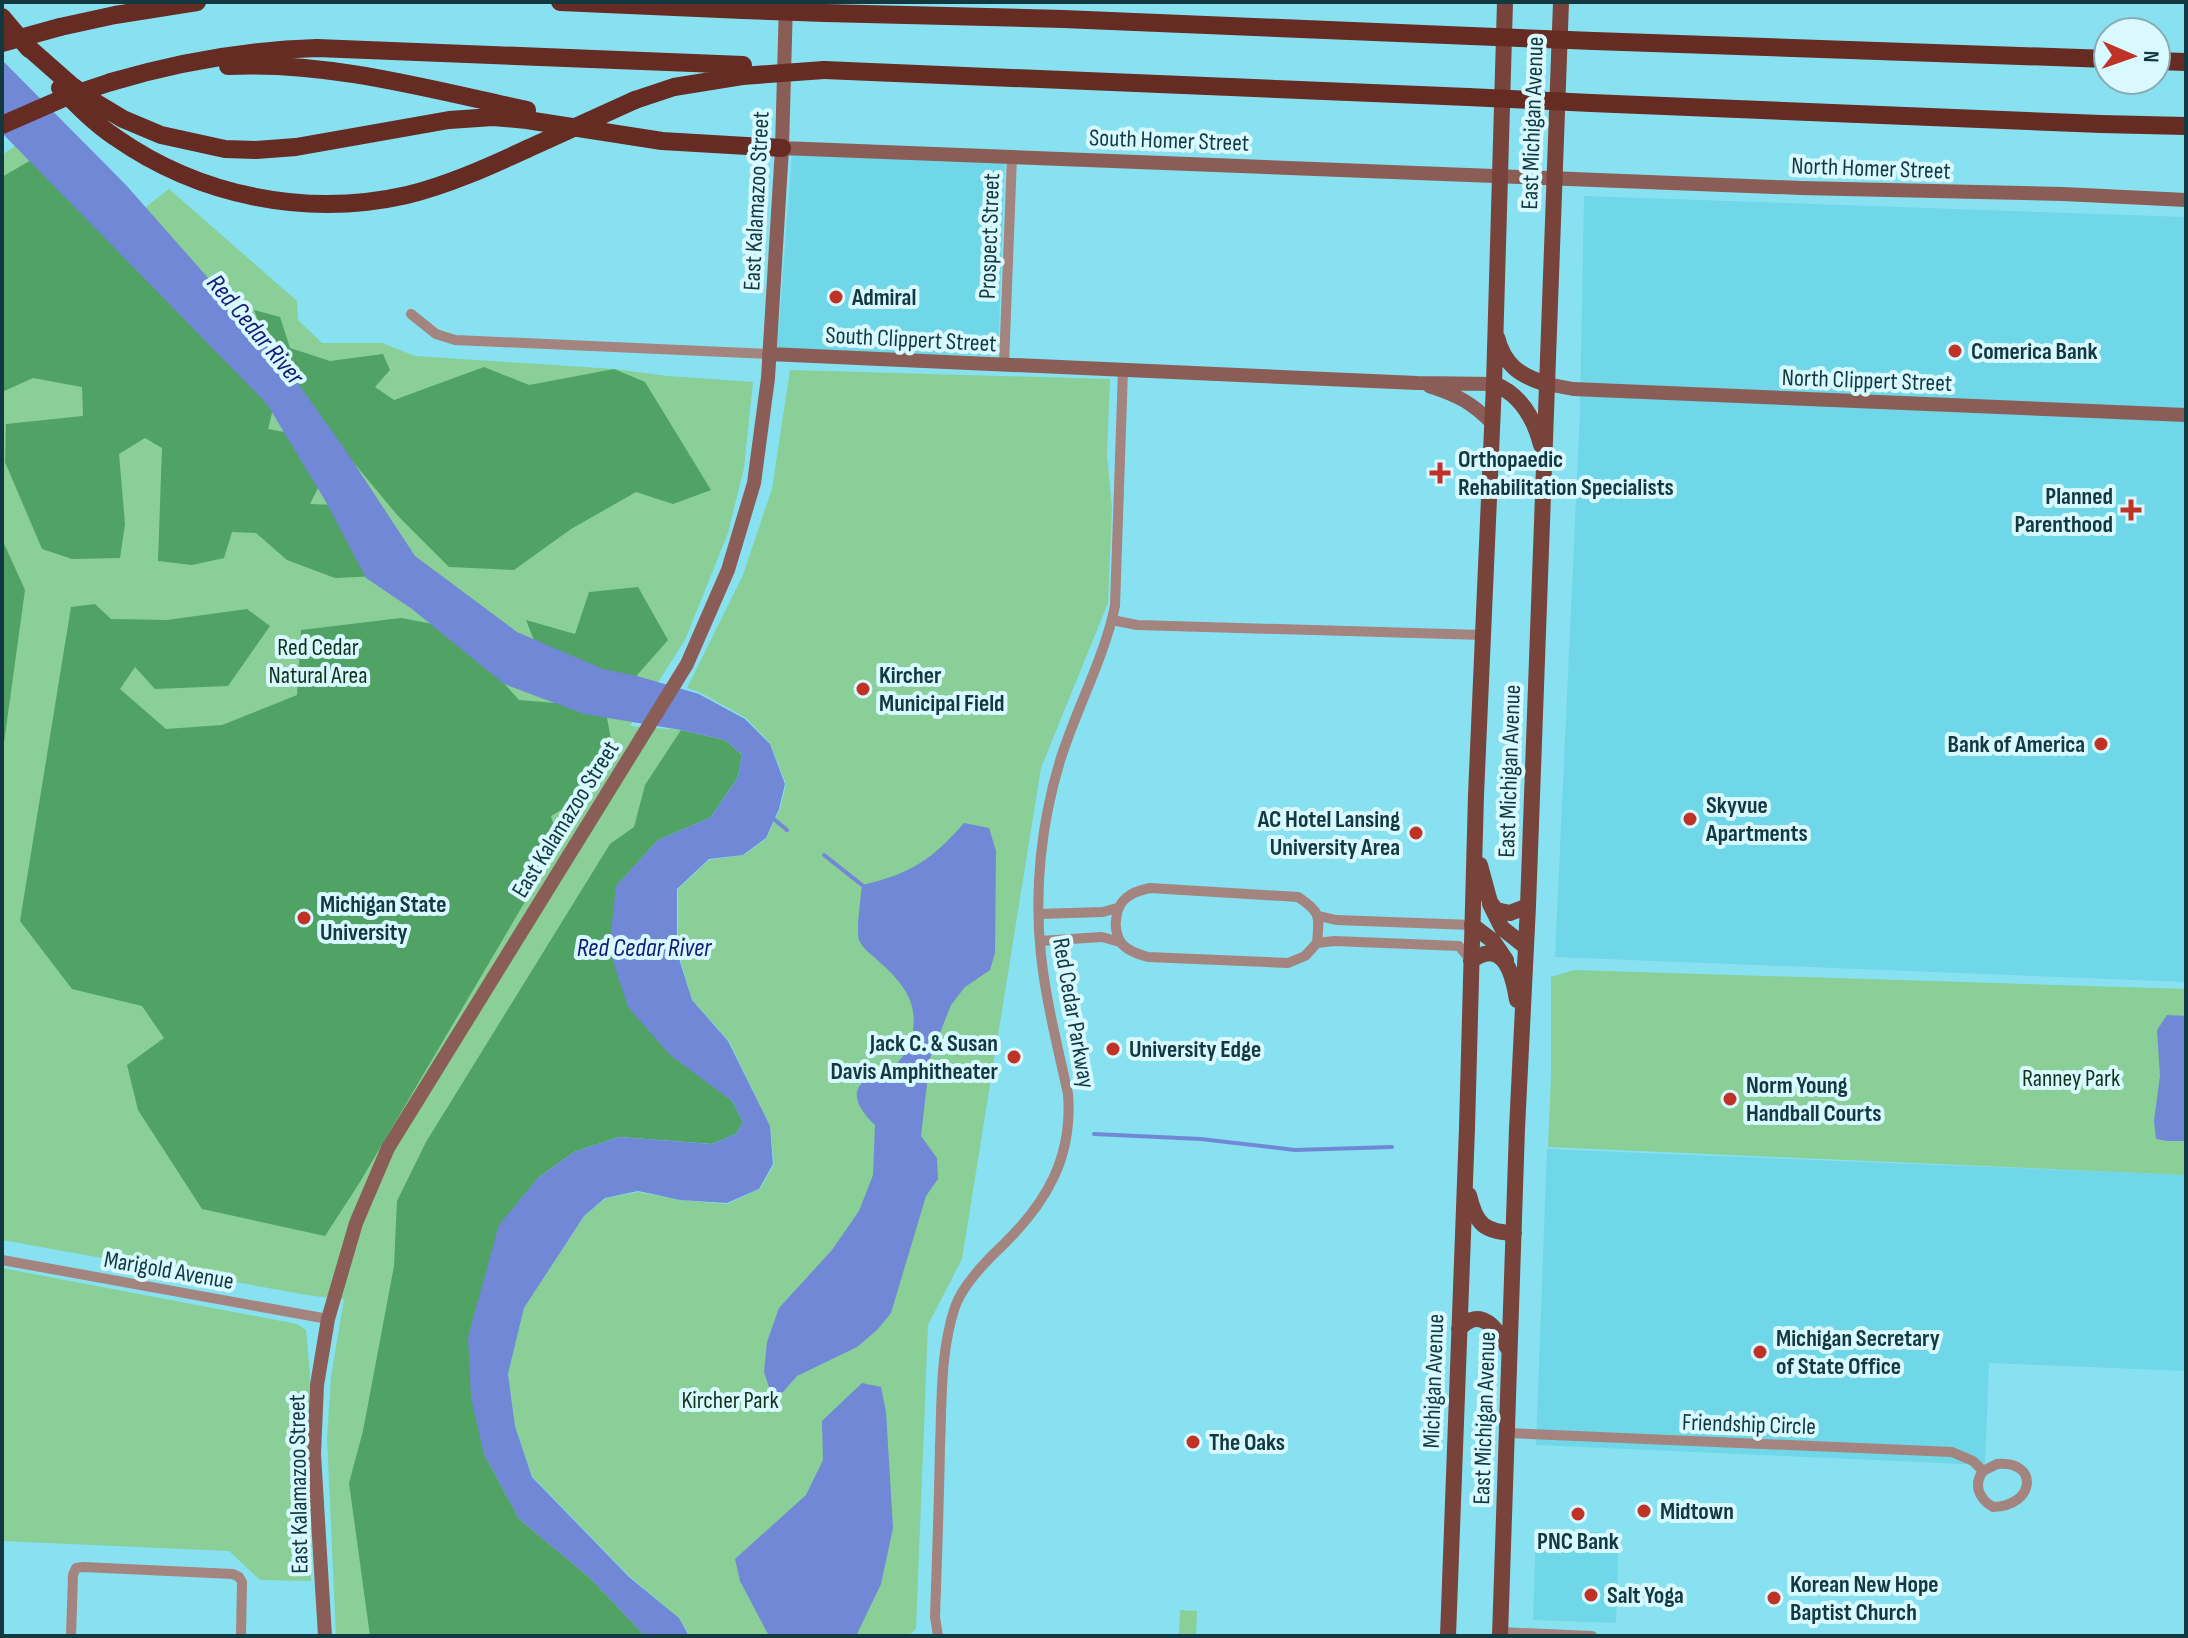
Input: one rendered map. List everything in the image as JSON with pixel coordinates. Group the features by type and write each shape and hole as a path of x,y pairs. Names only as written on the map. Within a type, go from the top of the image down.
{"highway":[{"path":"2,43 162,2"},
{"path":"115,15 197,2"},
{"path":"560,2 743,10 829,8 1594,41 2092,58"},
{"path":"2,17 55,82 87,115 124,143 182,175 281,202 317,204 383,200 408,195 447,183 635,100 742,70"},
{"path":"29,48 71,85 110,112 161,135 208,147 256,150 296,147 477,117 512,118 690,144 782,148"},
{"path":"2,125 66,97 150,71 213,58 317,48 742,70 824,70 2186,126"},
{"path":"111,82 223,66 304,67 374,78 556,116 614,134"}],"main road":[{"name":"East Michigan Avenue","path":"1467,1128 1505,2"},
{"name":"East Michigan Avenue","path":"1500,1634 1561,2"},
{"path":"1495,319 1498,343 1513,368 1527,378 1547,384"},
{"path":"1494,384 1511,392 1525,409 1537,430 1544,458"},
{"path":"1475,844 1490,902 1502,928 1526,947"},
{"path":"1490,902 1496,910 1505,913 1528,906"},
{"path":"1472,925 1498,946 1510,969 1522,1034"},
{"path":"1471,961 1482,955 1495,955 1504,960 1510,969"},
{"name":"Michigan Avenue","path":"1448,1636 1467,1128"},
{"path":"1465,1175 1477,1219 1490,1230 1514,1233"},
{"path":"1459,1329 1470,1321 1486,1321 1498,1331 1510,1352"}],"street":[{"name":"East Kalamazoo Street","path":"325,1636 314,1454 317,1385 328,1319 356,1223 388,1148 687,664 728,570 754,483 769,354 782,148 786,2"},
{"name":"South Homer Street","path":"782,148 1554,178"},
{"name":"Prospect Street","path":"1004,365 1012,156"},
{"name":"North Homer Street","path":"1554,178 2186,200"},
{"name":"South Clippert Street","path":"411,314 436,334 455,340 1494,384"},
{"name":"Red Cedar Parkway","path":"938,1636 935,1617 943,1358 956,1304 979,1268 1017,1231 1045,1197 1061,1160 1067,1134 1068,1094 1040,941 1042,843 1059,764 1112,620 1117,584 1123,370"},
{"name":"South Clippert Street","path":"1417,383 1460,397 1492,423"},
{"name":"North Clippert Street","path":"1547,384 1573,389 2186,415"},
{"path":"1112,620 1137,625 1483,635"},
{"path":"1040,941 1102,937 1120,942 1148,957 1288,963 1305,956 1317,943 1319,916 1311,905 1298,897 1150,888 1136,891 1117,908 1115,926 1120,942"},
{"path":"1039,914 1103,912 1117,908"},
{"path":"1319,916 1336,920 1472,925"},
{"path":"1317,943 1459,946 1471,961"},
{"name":"Marigold Avenue","path":"2,1260 328,1319"},
{"name":"Friendship Circle","path":"1507,1433 1952,1452 1973,1461 1983,1471"},
{"path":"1997,1464 2016,1466 2022,1470 2027,1481 2024,1495 2005,1505 1993,1507 1978,1490 1979,1476 1983,1471 1997,1464"},
{"path":"71,1636 73,1575 76,1568 233,1574 242,1582 241,1636"},
{"path":"1500,1634 1592,1636"}],"shaded area":[{"path":"792,155 1005,161 998,356 777,350"},
{"path":"1584,196 2186,217 2186,982 1555,957 1580,412"},
{"path":"1547,1149 2186,1175 2186,1371 1989,1363 1985,1465 1536,1445"},
{"path":"1536,1530 1619,1533 1616,1623 1533,1620"}],"green space":[{"name":"Red Cedar Natural Area","path":"15,146 106,238 169,189 297,301 298,320 322,343 382,343 415,356 753,382 744,468 728,533 685,640 630,726 681,730 711,817 538,1178 484,1454 645,1636 336,1636 327,1438 331,1377 344,1299 2,1240 2,155"},
{"path":"43,153 274,405 268,429 295,434 322,480 310,504 337,505 378,576 335,578 287,560 256,533 232,532 224,558 192,565 158,561 162,448 145,438 119,454 125,524 120,558 72,559 42,549 5,462 6,424 83,416 82,387 33,378 2,392 2,177"},
{"path":"254,310 280,317 290,348 330,361 383,354 390,370 375,387 394,400 484,367 529,385 614,369 645,382 711,490 673,504 636,492 571,529 514,570 449,567 398,516 275,368"},
{"name":"Kircher Park","path":"790,370 1110,379 1107,455 1112,508 1108,603 1041,768 962,1259 928,1325 916,1629 908,1636 690,1636 679,1618 629,1576 532,1476 515,1426 508,1374 524,1308 584,1216 606,1198 638,1192 727,1204 760,1189 774,1164 770,1126 729,1041 692,1000 678,951 678,889 709,860 744,855 766,839 780,809 786,784 770,743 746,718 687,688 743,575 772,489"},
{"path":"2,539 25,590 2,757"},
{"path":"638,587 668,640 624,690 539,653 526,620 575,634 589,592"},
{"path":"95,604 111,619 167,620 247,609 270,626 228,686 155,689 135,667 120,689 166,729 222,725 297,695 301,630 401,618 454,628 519,700 605,707 612,745 589,793 551,816 559,844 325,1236 202,1209 138,1110 127,1065 164,1038 142,1006 72,989 20,921 71,607"},
{"path":"681,730 725,740 742,755 738,777 711,817 658,840 616,886 707,1081 732,1101 743,1122 736,1134 712,1144 619,1137 574,1152 538,1178 499,1226 484,1454 519,1519 590,1578 645,1636 370,1636 349,1483 363,1431 394,1266 397,1201 426,1142 610,844 634,827 645,785"},
{"name":"Ranney Park","path":"1574,970 2186,989 2186,1175 1548,1147 1551,977"},
{"path":"2,1268 297,1324 306,1330 310,1374 305,1481 311,1581 260,1580 229,1551 2,1541"},
{"path":"1180,1610 1197,1611 1196,1636 1179,1636"}],"water":[{"name":"Red Cedar River","path":"2,60 126,185 285,365 415,556 517,632 603,669 699,694 745,719 770,744 785,784 779,809 766,838 743,855 709,859 677,889 677,952 692,1000 728,1041 770,1126 773,1164 759,1189 727,1203 680,1200 638,1191 605,1198 584,1216 524,1308 508,1374 515,1426 532,1477 629,1577 679,1618 689,1636 645,1636 590,1578 519,1519 484,1454 471,1398 468,1337 499,1225 538,1178 574,1152 619,1137 712,1144 736,1134 743,1122 732,1101 670,1055 628,1007 609,949 616,886 658,840 711,817 738,777 742,755 725,740 584,714 504,684 412,609 366,578 326,502 267,404 2,133"},
{"path":"964,823 989,828 996,851 995,953 990,970 965,987 951,1005 930,1058 921,1136 937,1158 938,1179 926,1196 891,1313 857,1347 797,1376 783,1392 771,1393 764,1372 767,1342 779,1308 832,1250 859,1211 873,1175 875,1125 858,1103 857,1091 866,1080 898,1063 908,1048 913,1030 909,998 891,973 859,940 862,885 894,876 919,864"},
{"path":"2167,1015 2186,1016 2186,1141 2156,1139 2154,1121 2160,1076 2157,1030"},
{"path":"862,1383 881,1387 886,1412 893,1528 881,1584 856,1636 769,1636 740,1581 735,1559 806,1495 823,1460 822,1421"}],"waterway":[{"path":"770,816 787,830"},
{"path":"824,855 862,885"},
{"path":"1094,1134 1201,1139 1295,1150 1392,1147"}],"place":[{"name":"Admiral","path":"836,297"},
{"name":"Comerica Bank","path":"1955,351"},
{"name":"Orthopaedic Rehabilitation Specialists","path":"1440,473"},
{"name":"Planned Parenthood","path":"2131,510"},
{"name":"Kircher Municipal Field","path":"863,689"},
{"name":"Bank of America","path":"2101,744"},
{"name":"Skyvue Apartments","path":"1690,819"},
{"name":"AC Hotel Lansing University Area","path":"1416,833"},
{"name":"Michigan State University","path":"304,918"},
{"name":"University Edge","path":"1113,1049"},
{"name":"Jack C. & Susan Davis Amphitheater","path":"1014,1057"},
{"name":"Norm Young Handball Courts","path":"1730,1099"},
{"name":"Michigan Secretary of State Office","path":"1760,1352"},
{"name":"The Oaks","path":"1193,1442"},
{"name":"Midtown","path":"1644,1511"},
{"name":"PNC Bank","path":"1578,1514"},
{"name":"Salt Yoga","path":"1591,1595"},
{"name":"Korean New Hope Baptist Church","path":"1774,1598"}]}
